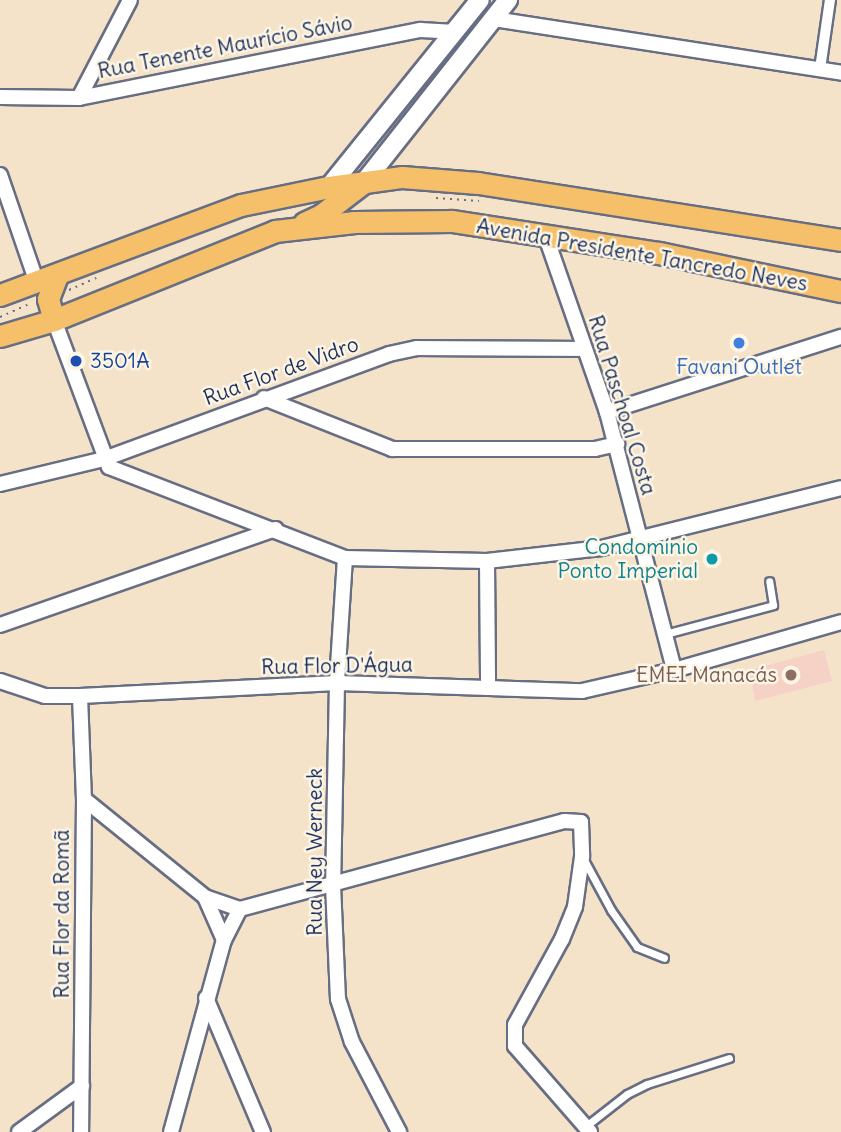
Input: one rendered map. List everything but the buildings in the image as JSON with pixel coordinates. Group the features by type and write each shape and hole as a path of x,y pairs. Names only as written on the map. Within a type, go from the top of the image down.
{"main road":[{"name":"Avenida Presidente Tancredo Neves","path":"0,295 241,205 329,187 402,177 478,183 841,240"},
{"path":"275,231 321,215 365,181"},
{"name":"Avenida Presidente Tancredo Neves","path":"0,336 54,320 275,231 408,220 452,221 545,234 659,253 841,291"},
{"path":"54,320 48,299 57,275"}],"street":[{"path":"79,97 130,0"},
{"path":"329,187 480,0"},
{"path":"365,181 508,0"},
{"path":"820,69 830,0"},
{"path":"494,19 841,73"},
{"name":"Rua Tenente Maurício Sávio","path":"0,97 79,97 420,30 456,32"},
{"path":"0,175 37,283"},
{"name":"Rua Paschoal Costa","path":"545,234 617,444 674,670"},
{"path":"54,320 109,467 276,529 345,558 487,561 601,548 640,541 841,488"},
{"path":"607,412 841,337"},
{"name":"Rua Flor de Vidro","path":"0,484 104,459 389,354 417,348 584,349"},
{"path":"264,398 392,449 595,449 617,444"},
{"path":"0,625 276,529"},
{"name":"Rua Ney Werneck","path":"345,558 337,683 333,885 338,999 352,1042 399,1132"},
{"path":"487,561 488,688"},
{"name":"Rua Flor D'Água","path":"0,681 45,696 337,683 582,691 674,670 841,622"},
{"name":"Rua Flor da Romã","path":"80,696 84,799 81,1132"},
{"path":"84,799 205,897 240,909 575,819 583,826 575,907 569,924 514,1025 516,1046 588,1129"},
{"path":"205,897 224,940"},
{"path":"171,1132 206,998 224,940 240,909"},
{"path":"206,998 263,1132"},
{"path":"19,1132 82,1086"}],"lane":[{"path":"665,634 773,605 769,581"},
{"path":"582,857 611,910 637,947 664,958"},
{"path":"588,1129 627,1094 647,1084 729,1058"}],"shaded area":[{"name":"EMEI Manacás","path":"824,650 832,681 755,701 750,670"}],"place":[{"name":"Favani Outlet","path":"739,343"},
{"name":"3501A","path":"76,361"},
{"name":"Condomínio Ponto Imperial","path":"712,559"},
{"name":"EMEI Manacás","path":"791,675"}]}
